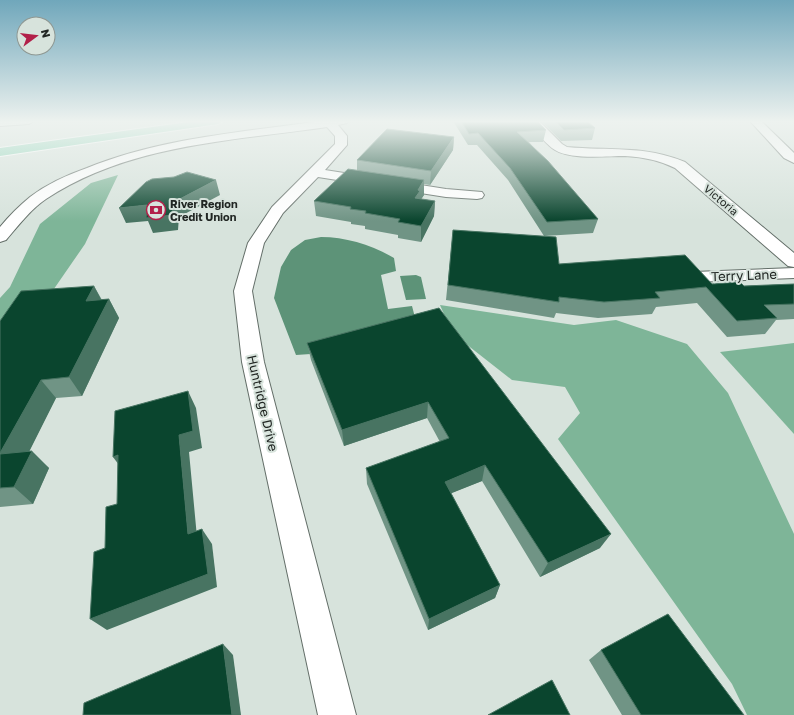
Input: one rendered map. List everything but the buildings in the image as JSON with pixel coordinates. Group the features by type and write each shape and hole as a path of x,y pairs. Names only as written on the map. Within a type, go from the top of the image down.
{"street":[{"path":"0,237 23,211 40,197 80,176 120,160 144,154"},
{"name":"Huntridge Drive","path":"332,154 277,210 256,243 243,291 252,362 337,715"},
{"name":"Victoria","path":"650,154 670,160 680,165 794,262"},
{"path":"315,173 446,193 478,195"},
{"name":"Terry Lane","path":"694,277 794,273"}],"shaded area":[{"path":"118,175 85,244 0,367 0,298 10,287 40,224 91,183"},
{"path":"321,237 349,240 377,249 394,258 396,271 381,275 388,309 412,306 418,329 325,353 296,355 274,298 281,267 291,250 305,240"},
{"path":"416,275 421,277 426,299 406,300 400,276"},
{"path":"440,305 574,325 616,320 687,344 728,393 794,534 794,715 747,715 732,684 558,439 580,413 565,387 512,380 452,333"},
{"path":"794,343 794,434 720,352"}],"place":[{"name":"River Region Credit Union","path":"156,210"}]}
